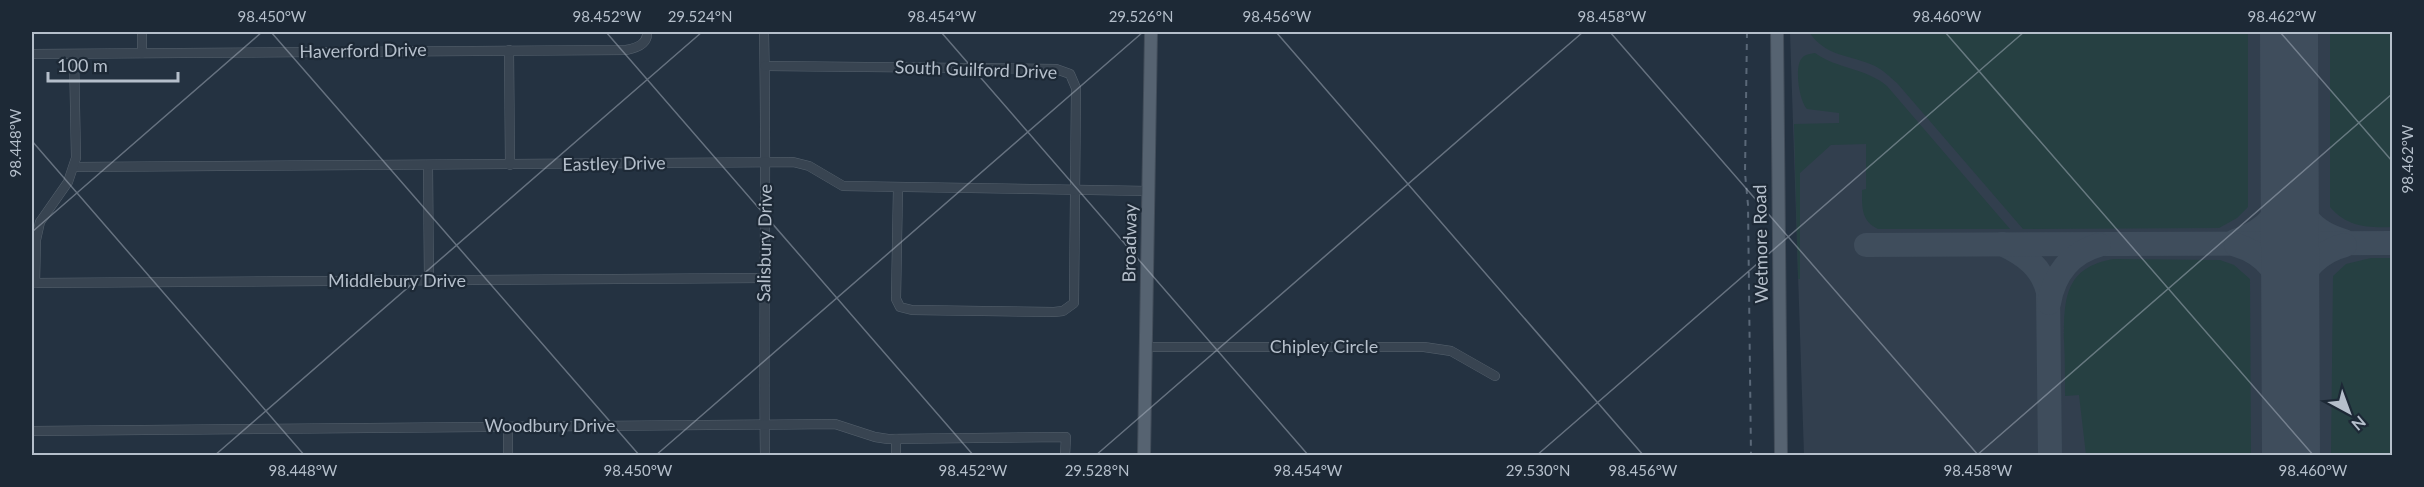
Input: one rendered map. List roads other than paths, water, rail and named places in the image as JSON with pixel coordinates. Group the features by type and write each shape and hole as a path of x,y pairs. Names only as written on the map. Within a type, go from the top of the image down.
{"main road":[{"name":"Broadway","path":"1144,456 1150,32"},
{"name":"Wetmore Road","path":"1777,32 1781,456"}],"street":[{"path":"142,32 142,53"},
{"name":"Haverford Drive","path":"32,54 626,50 638,48 645,41 647,32"},
{"name":"Salisbury Drive","path":"764,32 767,162 763,278 765,456"},
{"path":"509,50 510,165"},
{"path":"33,284 36,240 40,222 68,182 76,158 74,55"},
{"name":"South Guilford Drive","path":"765,66 1056,69 1064,71 1071,75 1077,88 1074,190"},
{"name":"Eastley Drive","path":"74,168 793,162 809,166 843,186 1149,191"},
{"path":"428,166 429,281"},
{"path":"898,188 896,299 900,307 912,310 1042,312 1063,311 1074,303 1076,295 1074,190"},
{"name":"Middlebury Drive","path":"33,284 763,278"},
{"name":"Chipley Circle","path":"1146,347 1424,347 1451,351 1495,376"},
{"name":"Woodbury Drive","path":"32,430 835,424 876,437 896,439 1066,437 1065,456"},
{"path":"508,426 508,456"},
{"path":"896,439 896,456"}],"railway":[{"path":"1747,32 1745,173 1748,205 1751,456"}]}
